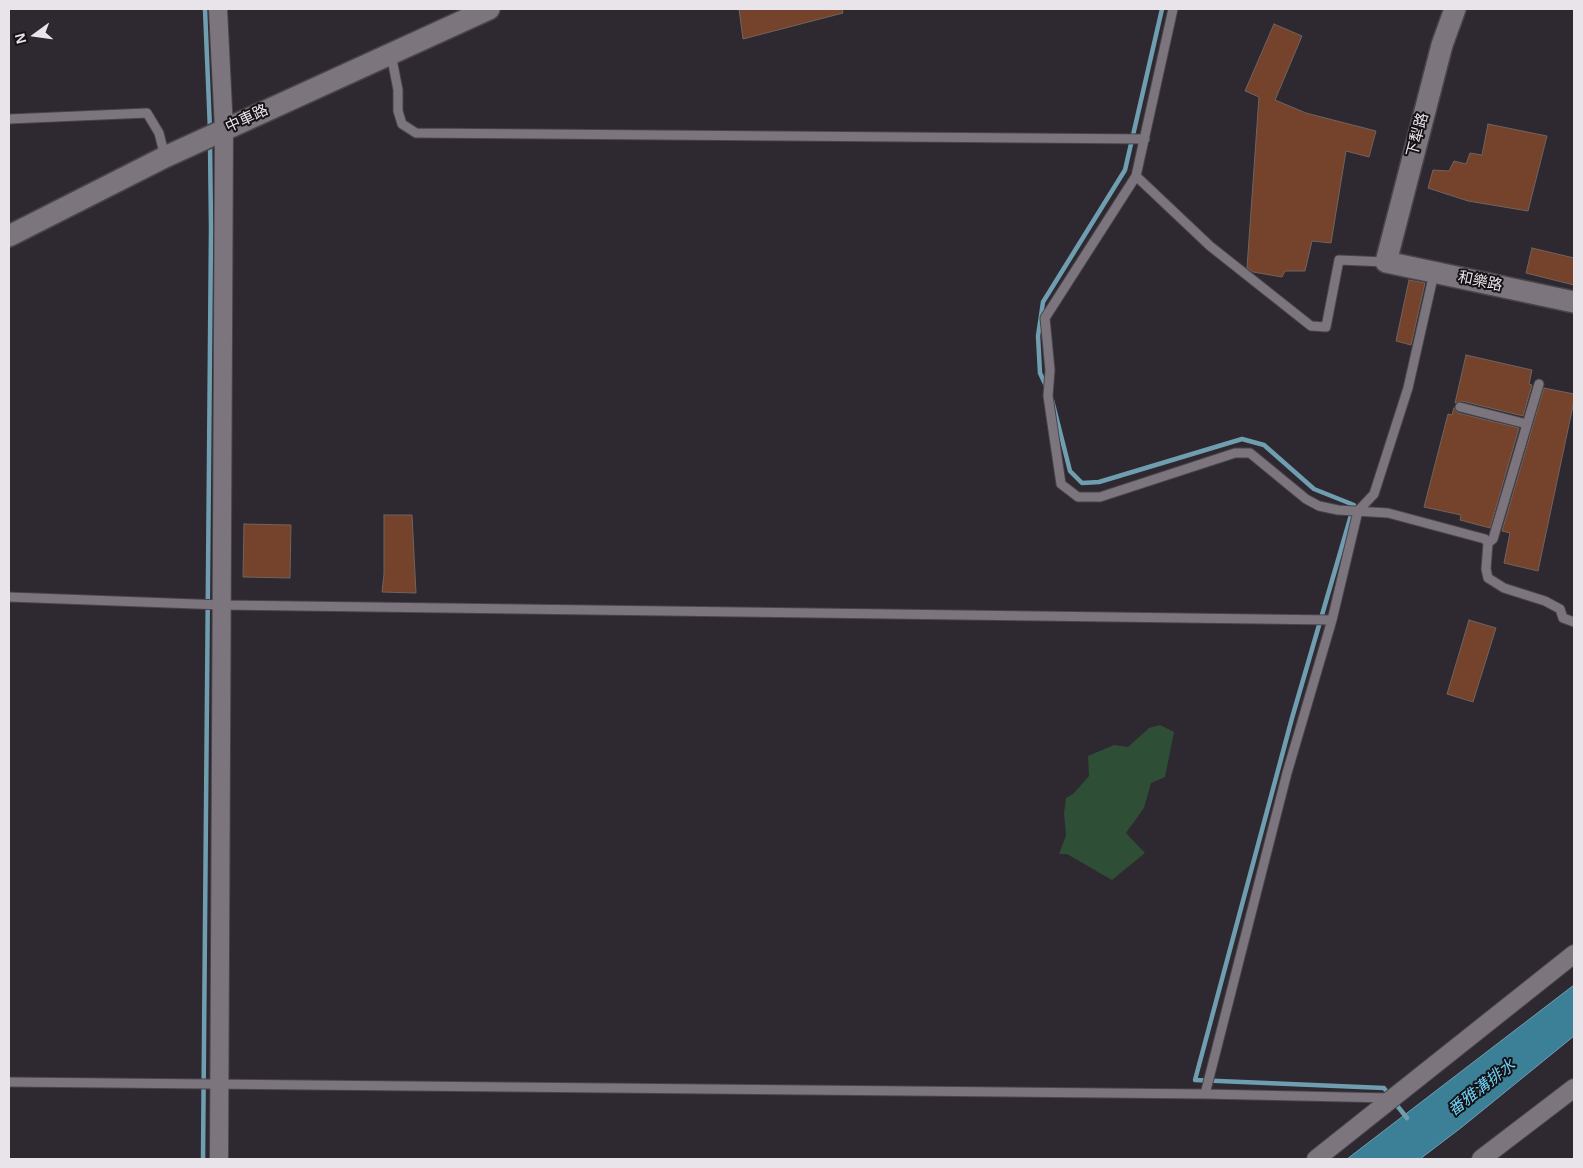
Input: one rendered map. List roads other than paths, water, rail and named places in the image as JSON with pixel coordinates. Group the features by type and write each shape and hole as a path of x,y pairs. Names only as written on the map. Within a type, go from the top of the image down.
{"street":[{"path":"218,9 224,129 219,1159"},
{"name":"中車路","path":"9,236 224,129 489,9"},
{"name":"下犁路","path":"1386,262 1442,45 1455,9"},
{"name":"和樂路","path":"1386,262 1574,302"},
{"path":"1316,1159 1574,954"},
{"path":"1481,1159 1574,1088"}],"lane":[{"path":"1174,9 1136,176 1045,318 1050,370 1048,396 1061,484 1078,497 1100,497 1235,453 1250,453 1306,499 1319,506 1388,513 1485,539 1488,543"},
{"path":"391,53 398,90 398,111 402,124 416,133 1145,138"},
{"path":"9,119 147,113 159,133 166,157"},
{"path":"1136,176 1210,246 1311,326 1326,328 1339,260 1386,262"},
{"path":"1206,1094 1287,773 1332,620 1358,511 1374,494 1408,388 1434,272"},
{"path":"1539,384 1494,538 1488,543 1486,569 1488,578 1504,588 1546,601 1560,609 1563,618 1574,622"},
{"path":"1460,407 1527,424"},
{"path":"9,597 222,605 1332,620"},
{"path":"9,1082 1206,1094 1395,1098"}],"water":[{"name":"番雅溝排水","path":"1574,985 1574,1036 1462,1127 1420,1159 1347,1159"}],"waterway":[{"path":"205,9 210,130"},
{"path":"1047,388 1040,373 1038,336 1043,302 1125,170 1162,9"},
{"path":"203,1159 211,228 210,143"},
{"path":"1052,400 1070,471 1082,483 1099,482 1242,439 1264,445 1314,489 1354,505 1292,718 1195,1080 1384,1088 1390,1096"},
{"path":"1395,1103 1407,1118"}]}
